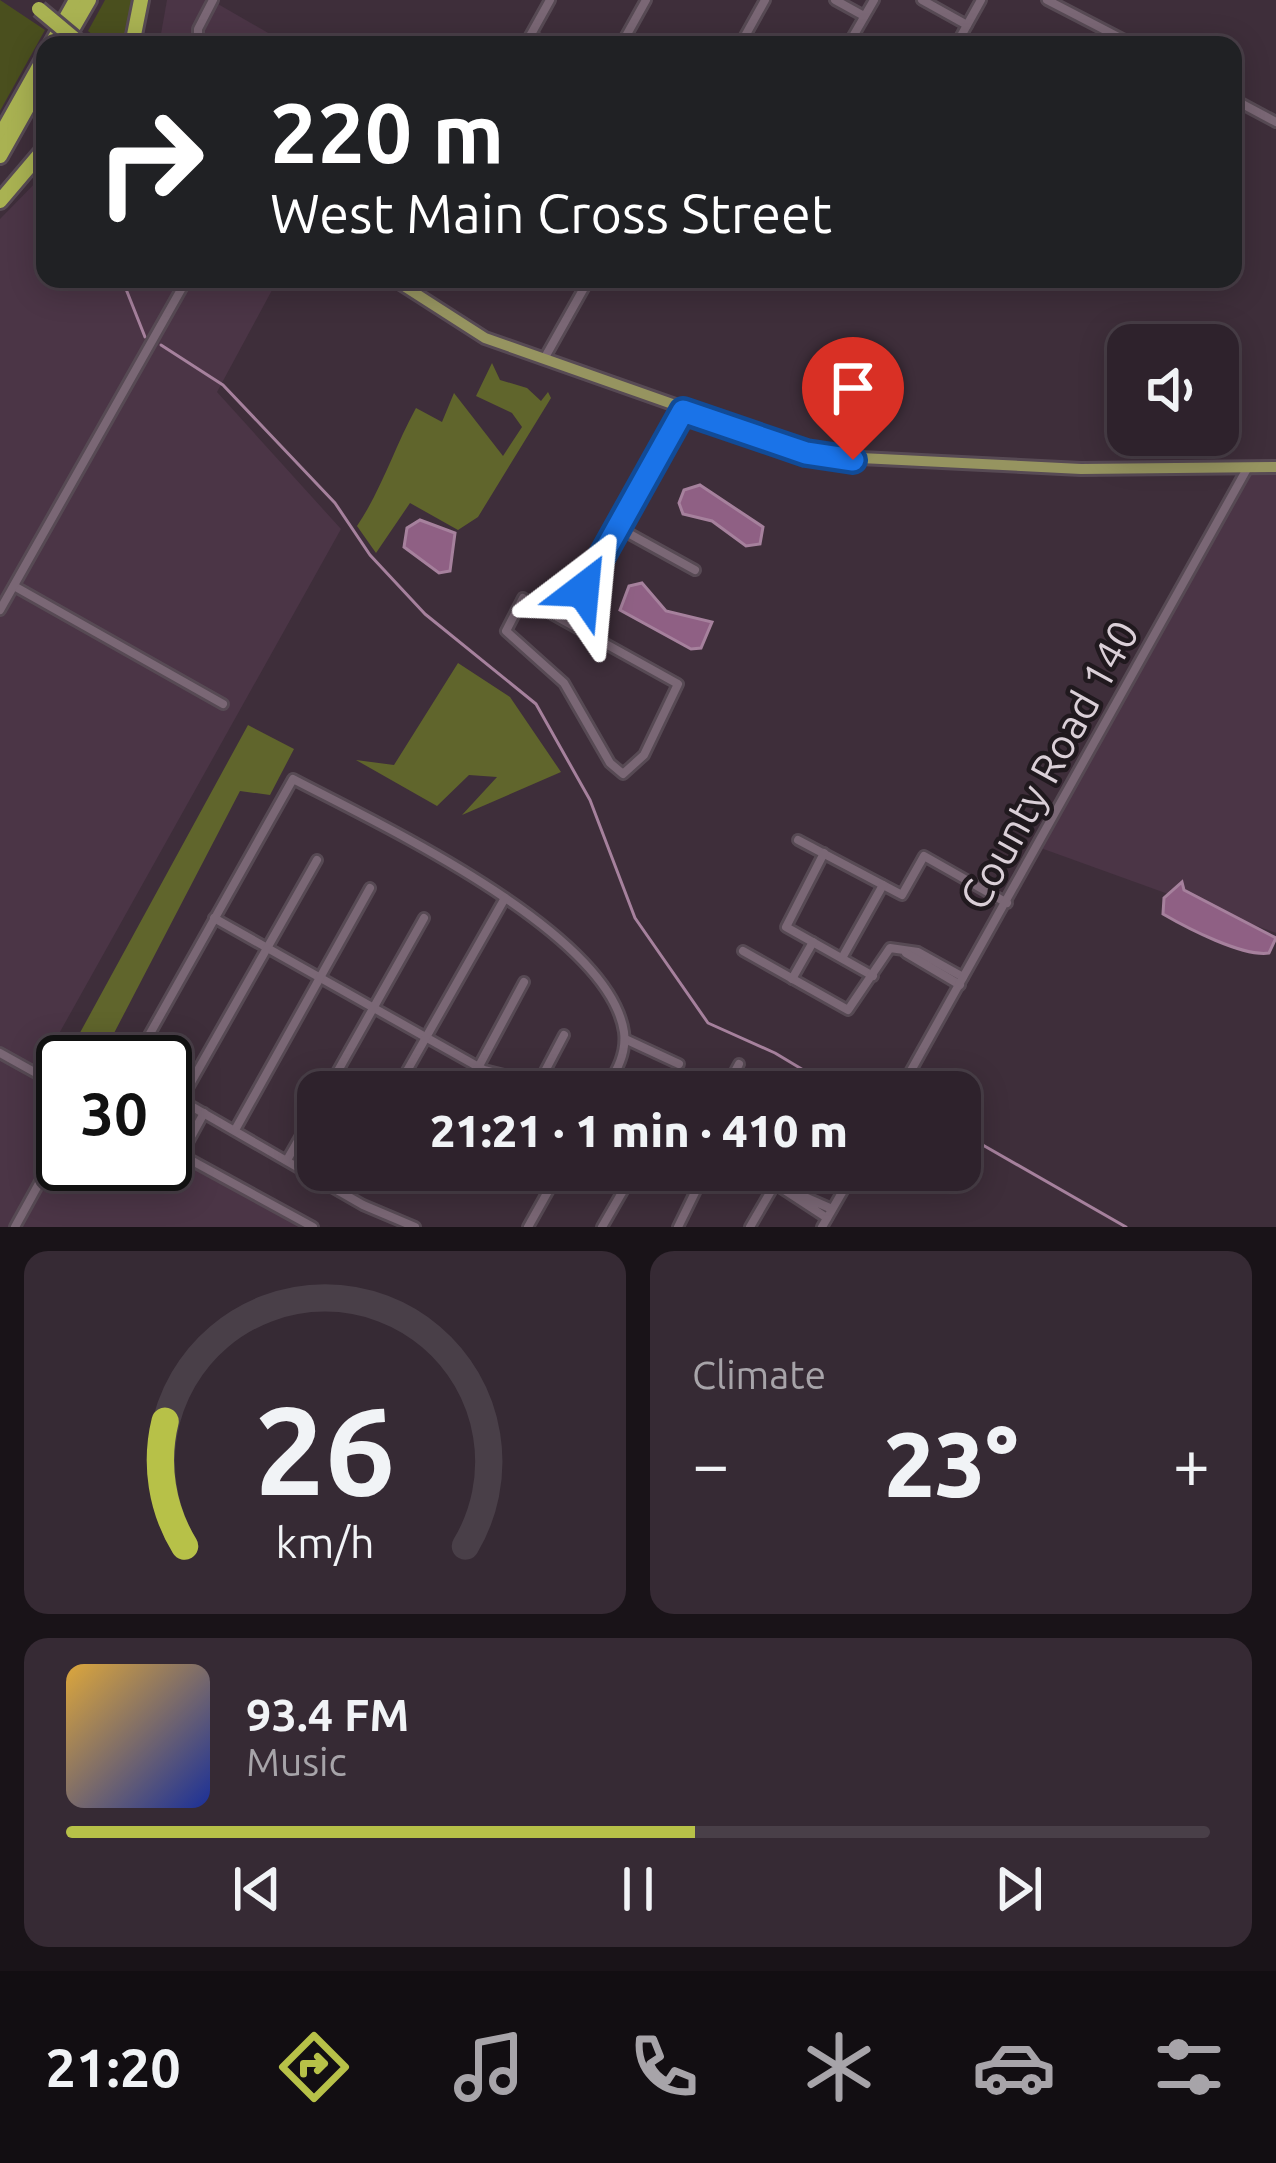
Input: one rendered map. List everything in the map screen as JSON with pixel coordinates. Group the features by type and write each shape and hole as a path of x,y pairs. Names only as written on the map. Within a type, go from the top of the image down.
{"highway":[{"path":"56,36 76,0"},
{"path":"67,36 89,0"},
{"path":"134,36 141,0"},
{"path":"34,5 71,36"},
{"path":"0,136 36,72"},
{"path":"0,156 36,92"},
{"path":"0,201 36,159"}],"main road":[{"path":"406,288 459,326 543,361 806,453 853,460 1082,469 1276,467"}],"street":[{"path":"198,36 213,0"},
{"path":"531,35 550,0"},
{"path":"626,36 646,0"},
{"path":"745,36 765,0"},
{"path":"835,0 864,16"},
{"path":"853,36 874,0"},
{"path":"922,0 967,25"},
{"path":"961,36 981,0"},
{"path":"1047,0 1117,36"},
{"path":"1242,104 1276,122"},
{"path":"0,610 182,288"},
{"path":"543,361 584,288"},
{"path":"566,621 683,411"},
{"name":"County Road 140","path":"910,1071 1248,466"},
{"path":"617,527 695,570"},
{"path":"14,586 223,704"},
{"path":"523,598 566,621 678,684 644,755 623,773 610,763 564,683 505,628 523,598"},
{"path":"149,1035 293,778 544,924 584,964 618,1014 625,1039 615,1071"},
{"path":"798,839 902,895 924,856 1006,903"},
{"path":"824,853 786,927 873,976"},
{"path":"192,1081 317,860"},
{"path":"842,958 883,885"},
{"path":"235,1130 370,888"},
{"path":"407,1071 505,898"},
{"path":"214,918 489,1071"},
{"path":"338,1071 424,918"},
{"path":"792,979 813,942"},
{"path":"743,951 848,1010 890,948 918,952 962,981"},
{"path":"476,1071 524,982"},
{"path":"545,1071 564,1035"},
{"path":"625,1039 679,1064"},
{"path":"0,1053 36,1073"},
{"path":"735,1071 739,1064"},
{"path":"192,1106 297,1166"},
{"path":"192,1136 204,1113"},
{"path":"287,1160 297,1143"},
{"path":"192,1160 313,1227"},
{"path":"15,1227 36,1189"},
{"path":"339,1191 415,1227"},
{"path":"528,1227 548,1191"},
{"path":"602,1227 623,1191"},
{"path":"678,1227 696,1191"},
{"path":"750,1227 771,1191"},
{"path":"786,1191 827,1218 843,1191"}],"shaded area":[{"path":"167,0 211,0 273,36 161,36"},
{"path":"36,182 36,288 273,288 217,392 341,529 58,1035 36,1035 36,1191 192,1191 192,1159 315,1227 0,1227 0,219"},
{"path":"1248,466 1276,467 1276,933 1038,847"},
{"path":"700,485 763,527 760,544 746,546 712,521 683,514 679,503 684,490"},
{"path":"420,520 455,533 450,571 439,573 404,547 407,528"},
{"path":"642,583 666,611 712,622 701,648 691,649 620,610 629,586"},
{"path":"1182,882 1184,890 1276,938 1269,953 1230,946 1163,914 1164,898"}],"green space":[{"path":"0,0 45,30 36,36 36,46 0,111"},
{"path":"105,0 137,0 131,36 94,36 88,31"},
{"path":"492,363 500,380 527,388 541,401 548,392 551,398 478,517 458,530 410,503 376,553 357,526 416,408 442,422 454,393 503,456 522,427 512,413 476,396"},
{"path":"458,663 510,697 561,772 462,815 497,777 469,775 437,806 356,760 394,765"},
{"path":"248,725 294,749 270,795 240,791 113,1035 79,1035"}],"waterway":[{"path":"126,288 145,337"},
{"path":"161,345 223,385 335,503 370,555 425,614 536,704 590,800 635,918 708,1023 805,1071"},
{"path":"981,1144 1126,1227"}],"route":[{"path":"583,590 683,411 806,453 853,460"}]}
